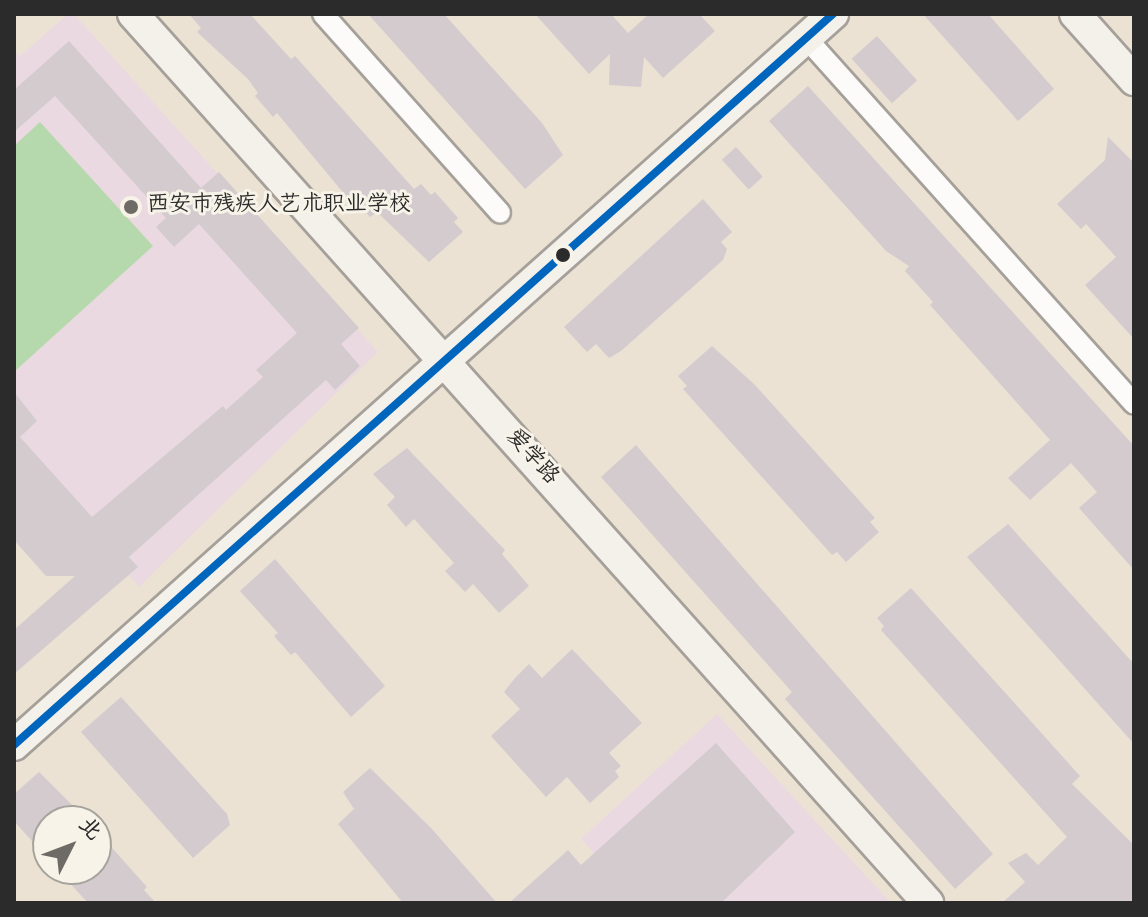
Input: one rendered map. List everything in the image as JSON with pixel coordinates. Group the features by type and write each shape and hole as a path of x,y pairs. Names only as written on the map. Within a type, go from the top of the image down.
{"street":[{"name":"爱学路","path":"133,14 928,903"},
{"path":"323,14 500,213"},
{"path":"14,745 833,14"},
{"path":"1075,14 1134,80"},
{"path":"806,38 1134,404"}],"shaded area":[{"name":"西安市残疾人艺术职业学校","path":"68,14 74,14 378,352 139,587 14,445 14,49 20,56"},
{"path":"717,714 891,903 639,903 581,839"}],"green space":[{"path":"40,122 153,246 14,372 14,146"}],"building":[{"path":"189,14 250,14 291,59 295,56 414,189 421,184 431,195 435,192 458,218 454,222 463,232 429,262 377,212 370,217 364,210 360,213 277,113 273,117 255,96 258,93 248,79 197,32 201,28"},
{"path":"368,14 444,14 542,123 563,155 525,189"},
{"path":"535,14 611,14 628,33 649,14 699,14 715,31 663,78 644,57 641,87 609,85 610,54 589,74"},
{"path":"923,14 988,14 1054,89 1018,121"},
{"path":"877,36 917,81 892,103 852,59"},
{"path":"69,41 201,188 219,172 359,328 341,344 360,366 335,390 326,380 129,557 138,567 14,674 14,630 75,576 46,576 14,540 14,392 37,421 20,437 92,517 223,406 226,410 263,377 256,370 297,333 199,224 174,247 156,227 166,218 55,96 14,132 14,90"},
{"path":"808,86 1134,446 1134,570 1079,508 1097,492 1071,463 1030,500 1008,478 1050,440 930,305 933,302 905,271 909,266 886,251 769,121"},
{"path":"1108,137 1134,163 1134,339 1085,285 1116,257 1086,224 1081,229 1057,204 1105,160"},
{"path":"736,147 763,177 749,189 722,160"},
{"path":"703,199 732,232 721,242 727,249 723,260 621,351 609,358 596,344 587,352 564,327"},
{"path":"712,346 754,384 875,518 870,522 879,532 846,562 837,552 832,555 683,389 687,386 678,376"},
{"path":"636,445 993,854 955,889 785,699 792,692 601,477"},
{"path":"407,448 505,550 502,554 529,586 499,613 473,584 465,592 445,571 454,563 414,519 406,527 387,505 395,497 373,474"},
{"path":"1008,524 1134,664 1134,744 967,557"},
{"path":"275,559 385,686 351,717 295,652 291,655 274,636 278,633 240,591"},
{"path":"911,588 1080,776 1072,784 1134,845 1134,903 1002,903 1025,882 1008,863 1026,853 1038,865 1067,837 881,630 884,626 877,618"},
{"path":"572,649 642,723 609,753 621,766 615,771 619,777 590,803 567,777 546,797 491,736 520,709 504,692 515,678 529,664 542,678"},
{"path":"121,697 227,814 230,825 193,858 81,732"},
{"path":"716,743 795,832 721,903 509,903 568,850 581,865"},
{"path":"370,768 431,828 497,903 403,903 338,824 354,809 343,792"},
{"path":"39,772 72,805 32,805 32,841 14,821 14,794"},
{"path":"112,848 147,887 144,890 156,903 88,903 72,885 112,885"}],"transit line":[{"path":"14,745 833,14"}],"place":[{"name":"西安市残疾人艺术职业学校","path":"131,207"}]}
